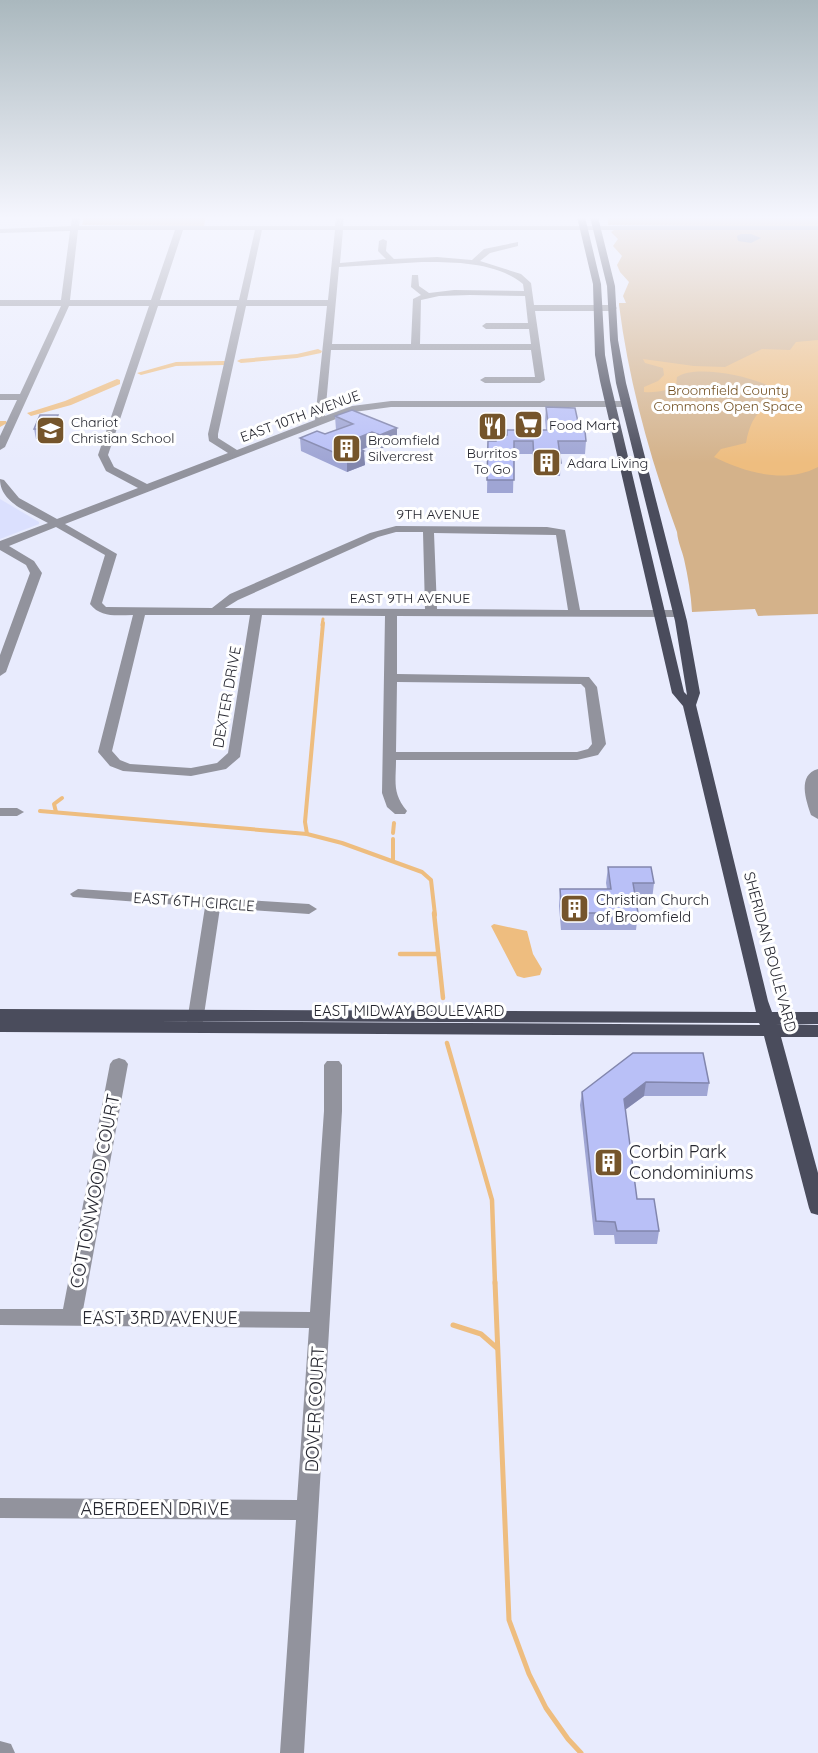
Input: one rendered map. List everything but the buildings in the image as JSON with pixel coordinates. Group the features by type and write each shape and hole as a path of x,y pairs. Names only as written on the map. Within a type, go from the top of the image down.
{"main road":[{"name":"SHERIDAN BOULEVARD","path":"597,299 600,356 609,404 658,614 678,693 689,705 767,1024 818,1208"},
{"name":"SHERIDAN BOULEVARD","path":"613,299 617,361 626,404 680,614 694,693 689,705"},
{"name":"EAST MIDWAY BOULEVARD","path":"0,1015 195,1022"},
{"name":"EAST MIDWAY BOULEVARD","path":"767,1024 818,1017"},
{"name":"EAST MIDWAY BOULEVARD","path":"0,1026 195,1022 767,1024 818,1031"}],"street":[{"path":"0,447 67,299"},
{"path":"146,489 110,469 103,455 156,299"},
{"path":"236,453 218,444 213,439 213,434 244,299"},
{"path":"320,422 331,299"},
{"path":"416,347 418,299"},
{"path":"485,380 540,380 530,299"},
{"path":"0,303 331,303"},
{"path":"531,308 614,308"},
{"path":"486,326 534,326"},
{"path":"326,347 537,347"},
{"path":"0,397 23,397"},
{"name":"EAST 10TH AVENUE","path":"0,545 352,409 376,405 626,404"},
{"path":"0,482 15,500 56,523"},
{"name":"EAST 9TH AVENUE","path":"56,523 111,554 96,606 108,612 680,614"},
{"name":"9TH AVENUE","path":"216,612 218,607 234,597 374,535 392,529 428,529 561,532 575,613"},
{"path":"428,529 431,613"},
{"path":"0,545 30,563 36,573 1,664"},
{"name":"DEXTER DRIVE","path":"140,612 105,752 115,763 128,768 171,771 210,770 220,766 236,754 257,612"},
{"path":"392,613 389,793 394,807 400,811"},
{"path":"388,756 578,756 593,752 599,744 591,687 584,680 390,678"},
{"path":"814,770 811,788 818,815"},
{"path":"0,812 17,812"},
{"name":"EAST 6TH CIRCLE","path":"78,894 309,909"},
{"path":"195,1022 213,904"},
{"name":"COTTONWOOD COURT","path":"71,1318 119,1064"},
{"name":"DOVER COURT","path":"292,1753 333,1111 333,1065"},
{"name":"EAST 3RD AVENUE","path":"0,1317 320,1320"},
{"name":"ABERDEEN DRIVE","path":"0,1508 309,1510"}],"shaded area":[{"path":"818,340 818,467 806,472 779,476 753,472 714,457 721,449 746,443 754,419 768,404 782,394 773,388 731,374 699,372 677,377 676,386 668,389 644,392 644,387 658,381 664,375 663,368 645,363 643,359 694,366 725,367 762,349 790,350 796,342"},
{"path":"0,499 39,522 39,524 0,539"},
{"path":"494,924 527,931 533,954 542,969 540,975 524,978 517,976 491,926"}],"green space":[{"name":"Broomfield County Commons Open Space","path":"624,299 818,299 818,614 758,616 755,609 692,612 689,586 677,532 649,448 628,363 619,303 626,303"}],"waterway":[{"path":"241,361 297,356 318,351"},
{"path":"141,373 176,364 222,363"},
{"path":"31,413 68,403 117,382"},
{"path":"322,625 323,619"},
{"path":"307,834 305,822 323,623"},
{"path":"56,812 54,804 62,798"},
{"path":"40,811 307,834"},
{"path":"393,833 394,823"},
{"path":"307,834 342,843 422,872 431,880 435,915"},
{"path":"393,839 393,861"},
{"path":"434,913 443,998"},
{"path":"400,954 438,954"},
{"path":"447,1043 492,1200 495,1284"},
{"path":"495,1282 509,1620 529,1674 546,1708 581,1753"},
{"path":"453,1325 481,1334 497,1348"}],"place":[{"name":"Food Mart","path":"528,425"},
{"name":"Burritos To Go","path":"492,426"},
{"name":"Chariot Christian School","path":"50,430"},
{"name":"Broomfield Silvercrest","path":"347,448"},
{"name":"Adara Living","path":"546,463"},
{"name":"Christian Church of Broomfield","path":"575,909"},
{"name":"Corbin Park Condominiums","path":"608,1162"}]}
